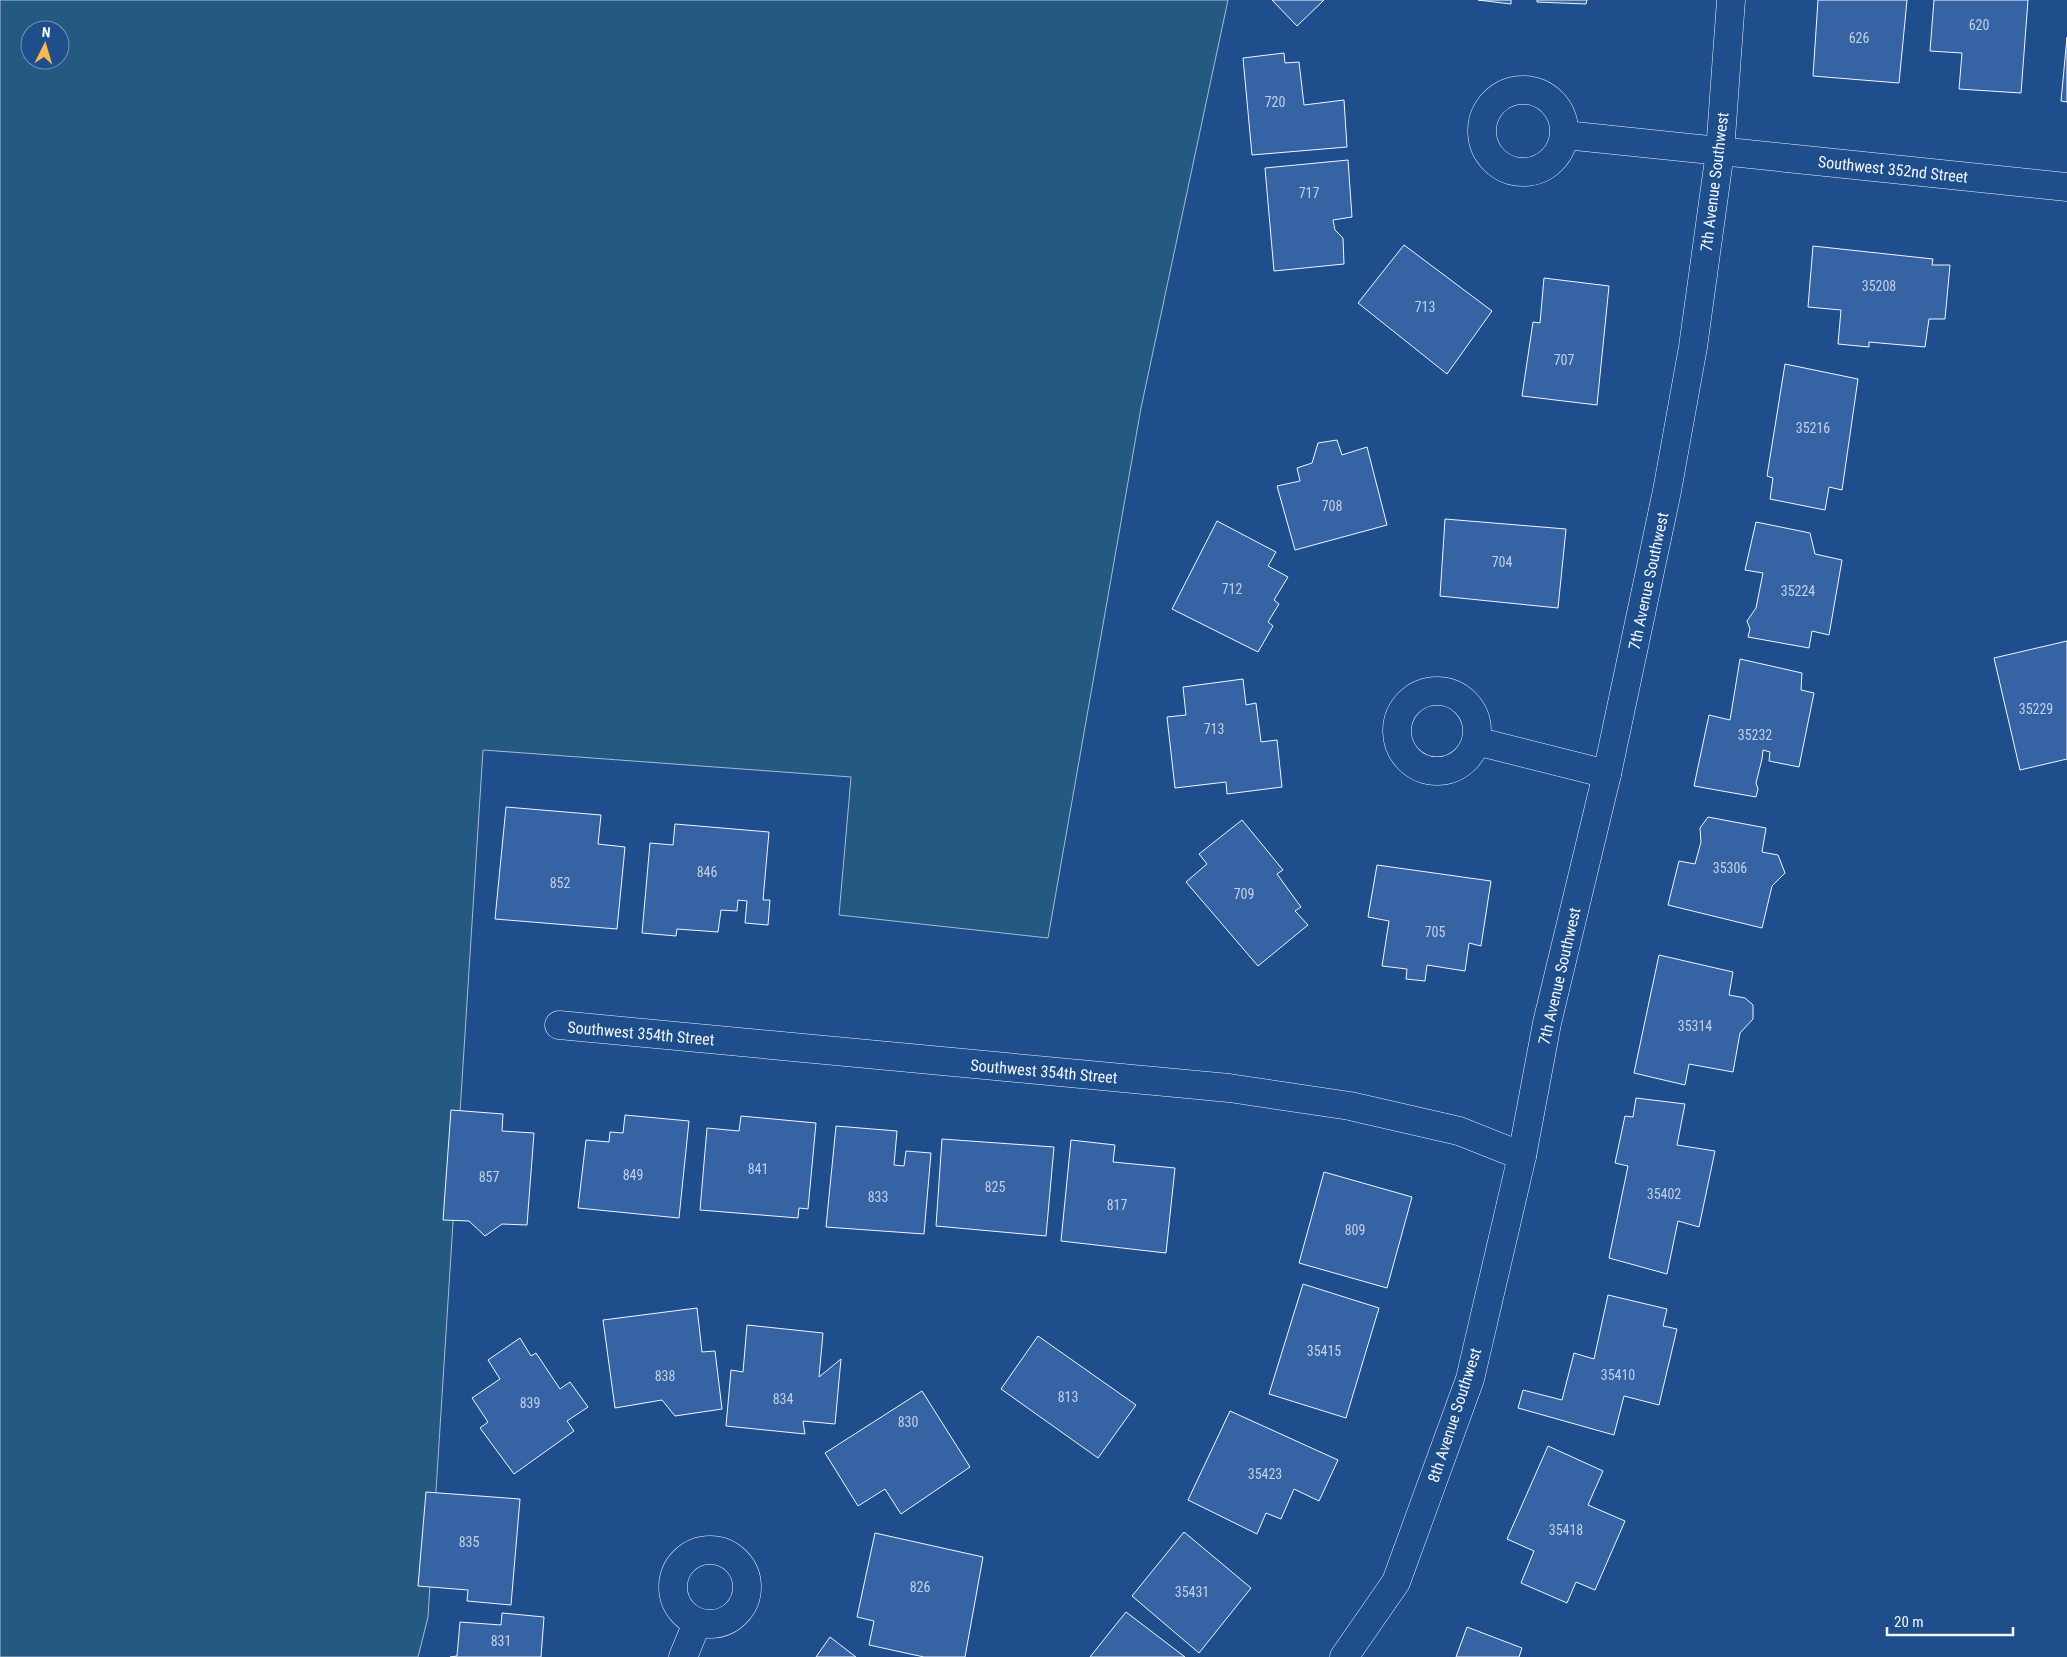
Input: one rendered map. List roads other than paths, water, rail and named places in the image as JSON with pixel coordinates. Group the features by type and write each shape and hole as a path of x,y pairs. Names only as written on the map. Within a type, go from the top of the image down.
{"street":[{"name":"7th Avenue Southwest","path":"1522,1156 1548,1023 1607,774 1669,481 1692,346 1720,152 1731,0"},
{"name":"Southwest 352nd Street","path":"1565,135 2067,187"},
{"path":"1476,741 1607,774"},
{"name":"Southwest 354th Street","path":"559,1025 1230,1088 1350,1106 1459,1131 1522,1156"},
{"name":"8th Avenue Southwest","path":"1344,1657 1396,1582 1470,1380 1522,1156"},
{"path":"684,1657 697,1623"}]}
